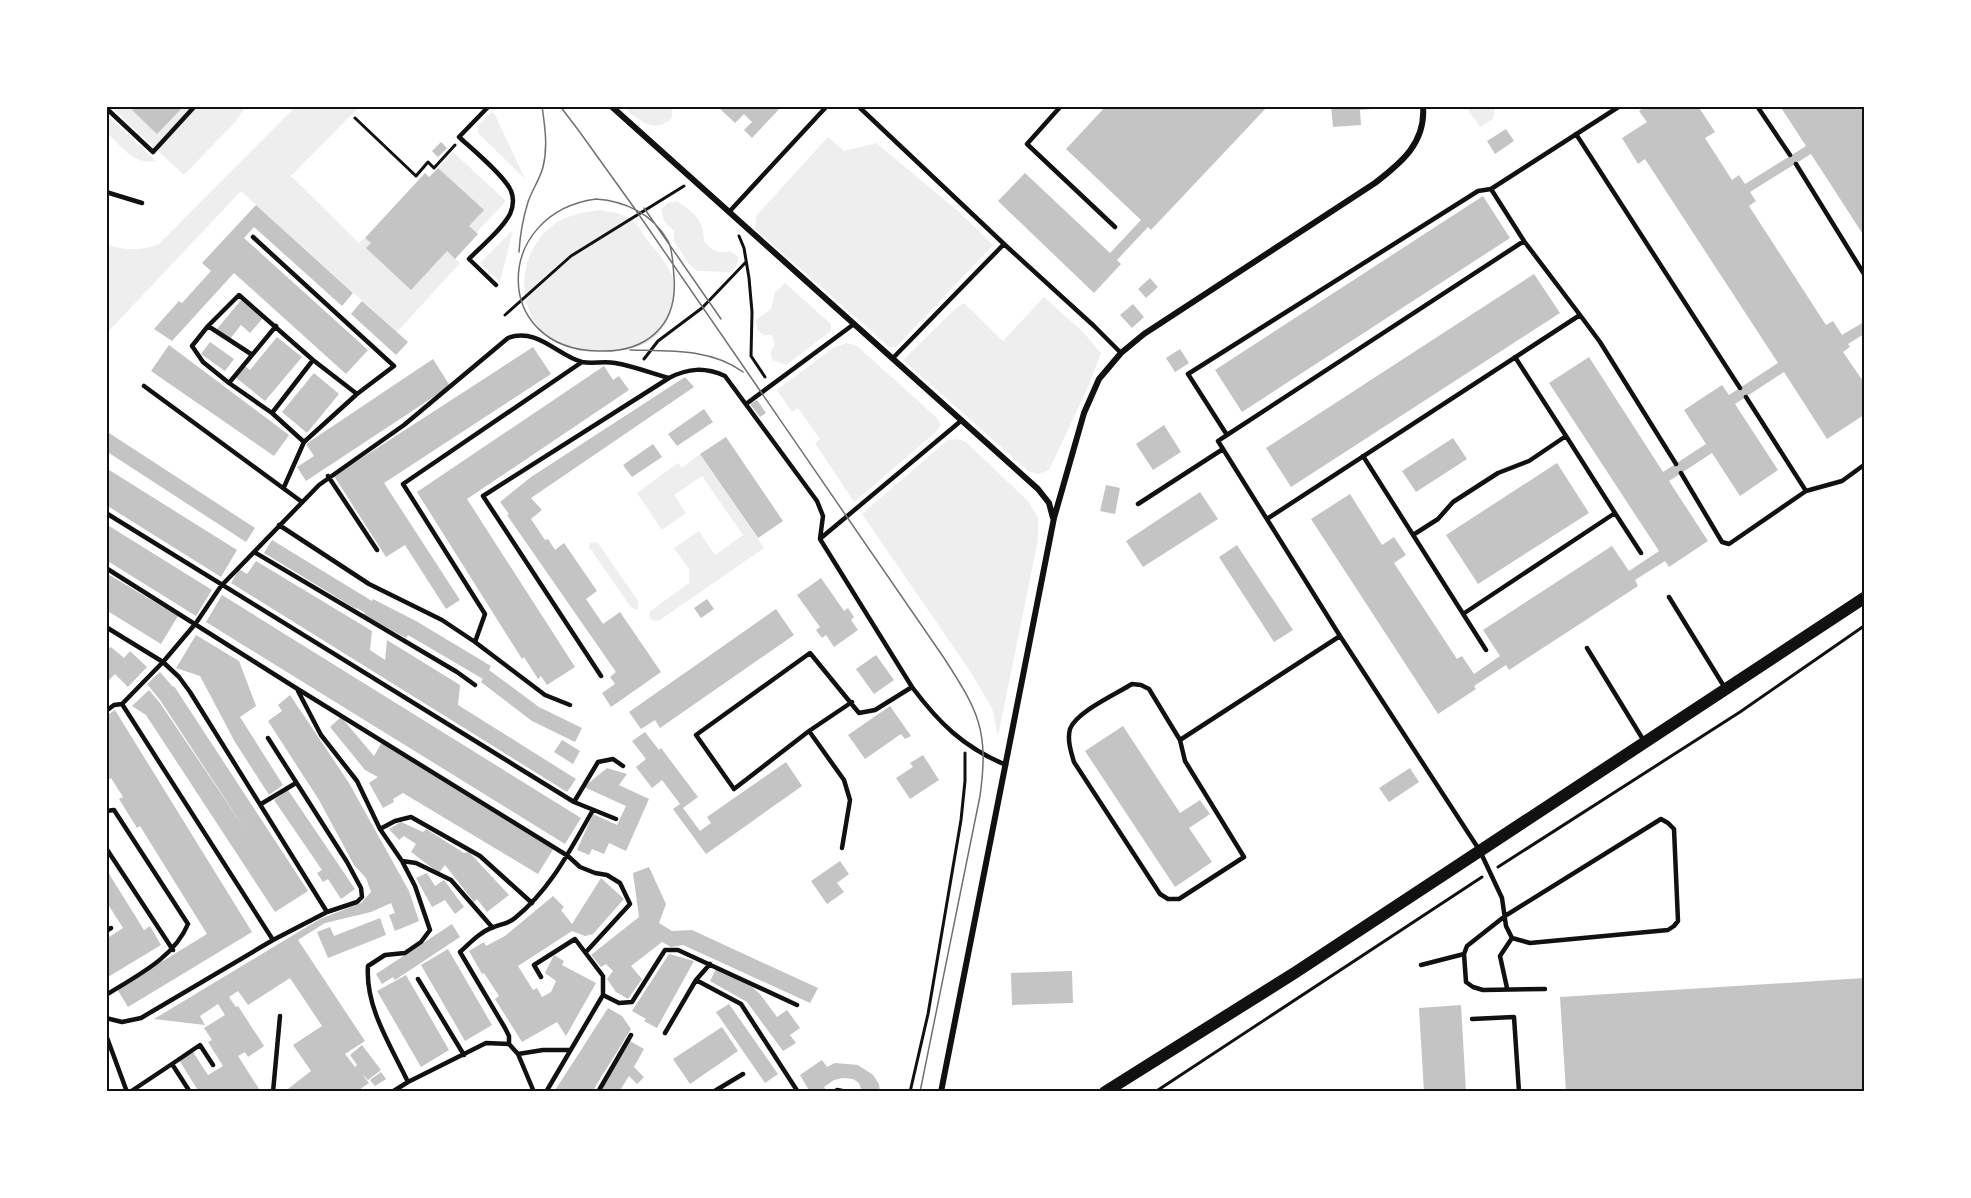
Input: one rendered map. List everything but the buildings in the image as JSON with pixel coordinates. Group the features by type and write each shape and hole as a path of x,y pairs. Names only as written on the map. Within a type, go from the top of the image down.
{"main road":[{"path":"1105,1092 1296,972 1864,598"}],"street":[{"path":"611,106 1038,489 1049,503 1054,518"},
{"path":"941,1092 1054,518 1084,413 1099,379 1121,353 1144,334 1375,183 1400,164 1412,150 1419,135 1424,117 1423,106"}],"lane":[{"path":"106,108 153,152 195,106"},
{"path":"489,106 459,137 503,179 512,195 510,214 469,259 496,285"},
{"path":"729,212 827,106"},
{"path":"858,106 1121,353"},
{"path":"1060,106 1027,144 1115,227"},
{"path":"1227,435 1188,374 1478,191 1491,189 1620,106"},
{"path":"1757,106 1790,155"},
{"path":"1576,134 1740,388"},
{"path":"1796,164 1864,273"},
{"path":"1491,189 1524,241 1600,342 1676,464"},
{"path":"106,192 142,204"},
{"path":"253,237 394,366 357,394 304,442 284,487"},
{"path":"1524,241 1218,441 1340,636 1480,851 1502,898 1505,916 1506,926 1512,938 1530,943 1668,930 1674,926 1678,921 1674,829 1662,819 1505,916 1467,946 1464,954 1466,982 1473,987 1484,990 1545,989"},
{"path":"893,358 1004,244"},
{"path":"304,442 272,413 229,384 202,362 192,346 238,295 313,360 357,394"},
{"path":"1267,519 1580,315"},
{"path":"746,404 854,324"},
{"path":"208,326 251,354"},
{"path":"229,384 276,326"},
{"path":"106,711 114,705 122,704 163,662 243,561 328,476 404,425 508,338 520,336 535,338 582,362 609,362 669,378"},
{"path":"1515,357 1641,553"},
{"path":"272,413 313,360"},
{"path":"475,642 485,614 403,484 582,362"},
{"path":"601,676 483,496 669,378 690,370 711,371 724,376 821,509 823,516 820,539 912,687 940,723 983,755 1006,765"},
{"path":"144,386 302,502"},
{"path":"1746,398 1806,491"},
{"path":"820,539 962,420"},
{"path":"1413,535 1438,519 1453,502 1497,473 1529,461 1566,436"},
{"path":"1137,504 1222,449"},
{"path":"1363,456 1486,650"},
{"path":"1681,473 1722,542 1729,544 1806,491 1842,481 1864,465"},
{"path":"328,476 377,550"},
{"path":"106,513 574,802 616,819"},
{"path":"1463,614 1615,513"},
{"path":"279,525 369,584 442,620 545,695 570,705"},
{"path":"254,552 457,672 475,685"},
{"path":"106,568 568,856 580,867 607,875 620,883 630,904 586,952"},
{"path":"1669,597 1726,690"},
{"path":"106,627 163,662 179,677 327,912"},
{"path":"1180,740 1340,636"},
{"path":"1587,648 1645,743"},
{"path":"852,702 809,731 734,789 696,735 810,653 852,702 860,713 875,710 912,687"},
{"path":"1132,684 1149,689 1180,740 1185,761 1244,857 1179,899 1168,899 1160,894 1074,762 1069,744 1070,729 1079,716 1132,684"},
{"path":"296,688 321,735 357,781 380,829 402,861 415,886 430,930 421,942 405,953 385,955 368,966 373,1008 408,1082"},
{"path":"122,704 273,940"},
{"path":"809,731 844,780 850,801 843,848"},
{"path":"106,1018 122,1022 141,1018 273,940 327,912 357,903 362,897 347,862 268,738"},
{"path":"574,802 598,762 613,759 623,766"},
{"path":"261,804 296,783"},
{"path":"106,810 114,810 188,924 172,950 106,995"},
{"path":"534,1092 518,1054 510,1044 506,1028 460,952 492,927 512,921 532,903 552,880 568,856 593,810"},
{"path":"380,829 395,821 411,817 480,856 532,903"},
{"path":"106,848 172,950"},
{"path":"402,861 416,863 451,880 492,927"},
{"path":"1507,988 1500,956 1512,938"},
{"path":"541,977 534,965 575,939 603,976 603,994 546,1092"},
{"path":"603,994 619,1003 632,1002 665,950 678,950 797,1005"},
{"path":"1421,965 1464,954"},
{"path":"665,1033 696,980 710,964"},
{"path":"418,979 464,1055"},
{"path":"696,980 741,1004 798,1092"},
{"path":"273,1092 280,1016"},
{"path":"1472,1019 1514,1017 1519,1092"},
{"path":"106,1035 129,1092 200,1045 213,1065"},
{"path":"598,1092 631,1035"},
{"path":"392,1092 486,1043 510,1044"},
{"path":"518,1054 543,1050 570,1050"},
{"path":"172,1064 190,1092"},
{"path":"713,1092 743,1074"},
{"path":"837,1090 848,1092"}],"path":[{"path":"355,118 416,176 428,162 434,168 460,139"},
{"path":"505,315 571,256 693,181"},
{"path":"729,212 744,248 747,262 752,312 751,356 771,386"},
{"path":"637,368 658,341 702,308 747,262"},
{"path":"1155,1092 1490,872 1740,712 1864,626"},
{"path":"910,1092 928,1014 961,820 965,781 964,742"}],"shaded area":[{"path":"111,107 246,107 235,122 184,175"},
{"path":"295,107 359,107 291,176 359,243 365,238 371,243 367,248 447,251 460,263 397,332 241,191 107,333 106,244 132,249 159,244"},
{"path":"623,107 672,107 672,118 659,125 647,124"},
{"path":"1466,107 1495,107 1493,119 1480,127"},
{"path":"492,112 525,179 478,133 479,124"},
{"path":"106,115 156,161 148,162 134,158 123,149 107,133"},
{"path":"828,137 844,151 876,143 959,212 993,245 896,347 889,347 755,229 756,216"},
{"path":"453,152 506,201 476,233 469,226 483,210 438,168"},
{"path":"677,201 700,222 704,241 710,247 718,252 730,251 738,257 737,265 731,272 697,271 689,264 674,241 674,231 664,221 661,209 668,203"},
{"path":"600,210 623,215 635,223 673,278 673,298 667,322 651,340 630,349 586,351 557,343 541,330 531,315 525,296 525,277 529,258 538,240 553,225 569,216"},
{"path":"513,230 500,282 480,263"},
{"path":"785,283 831,324 831,331 786,365 772,360 771,351 775,344 772,335 763,335 757,329 756,320 771,309 775,292"},
{"path":"1044,297 1084,333 1101,353 1088,387 1049,470 1038,474 1028,471 903,360 964,303 1003,341"},
{"path":"846,343 856,345 941,424 937,431 854,502 815,443 820,439 798,408 792,412 777,390 833,348"},
{"path":"957,439 966,442 1028,501 1038,518 1038,540 998,736 992,708 970,671 862,514 948,440"},
{"path":"700,454 764,548 660,620 655,621 650,619 649,614 652,610 689,583 689,569 674,548 699,531 715,555 743,535 702,476 674,495 686,513 662,530 637,493 678,463 682,468"},
{"path":"590,543 598,543 638,601 638,609 630,606 589,547"}],"tram line":[{"path":"519,252 526,208 545,159 546,137 542,106"},
{"path":"560,106 635,209 944,658 973,708 982,738 980,796 920,1092"},
{"path":"596,199 628,206 646,216 662,232 671,249 674,277 671,310 655,333 644,341 631,347 615,350 598,351 563,344 538,328 523,306 518,280 523,253 538,228 562,209 596,199"},
{"path":"644,208 721,319"},
{"path":"630,350 688,352 717,359 743,372"}]}
